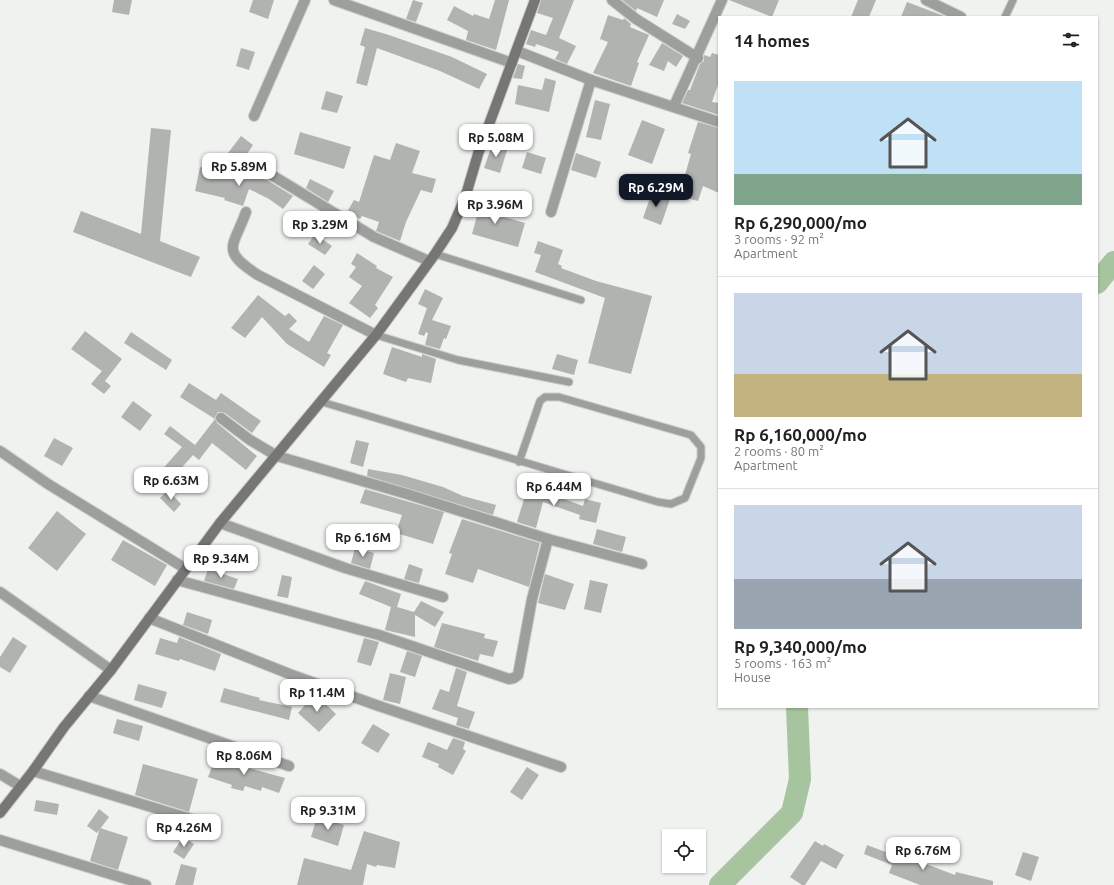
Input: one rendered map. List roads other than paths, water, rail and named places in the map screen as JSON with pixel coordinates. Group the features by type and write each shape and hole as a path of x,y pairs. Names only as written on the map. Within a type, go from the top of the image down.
{"main road":[{"path":"0,813 89,696 111,670 220,523 322,402 376,334 432,258 452,228 466,198 478,154 535,0"}],"street":[{"path":"254,116 305,0"},
{"path":"334,0 512,63"},
{"path":"612,0 636,19 698,58"},
{"path":"674,106 698,58 722,0"},
{"path":"926,0 959,16"},
{"path":"517,51 591,80 718,122"},
{"path":"552,212 591,80"},
{"path":"254,165 374,237 432,258"},
{"path":"246,212 234,238 232,253 241,264 258,275 376,334"},
{"path":"221,418 250,440 277,456 407,494 548,539 642,564"},
{"path":"0,451 48,484 186,569"},
{"path":"220,523 345,568 443,597"},
{"path":"177,580 379,635 509,679 514,678 518,674 532,598 548,539"},
{"path":"0,592 111,670"},
{"path":"149,618 376,705 561,767"},
{"path":"89,696 290,766"},
{"path":"33,771 214,826"},
{"path":"0,774 20,786"},
{"path":"0,840 146,885"}],"lane":[{"path":"1005,16 1013,0"},
{"path":"432,258 581,300"},
{"path":"376,334 458,360 569,382"},
{"path":"322,402 519,462 658,502 671,504 685,498 700,458 701,447 691,435 559,397 545,396 540,401 519,462"}],"waterway":[{"path":"1098,282 1114,262"},
{"path":"720,885 792,813 800,779 797,708"}]}
